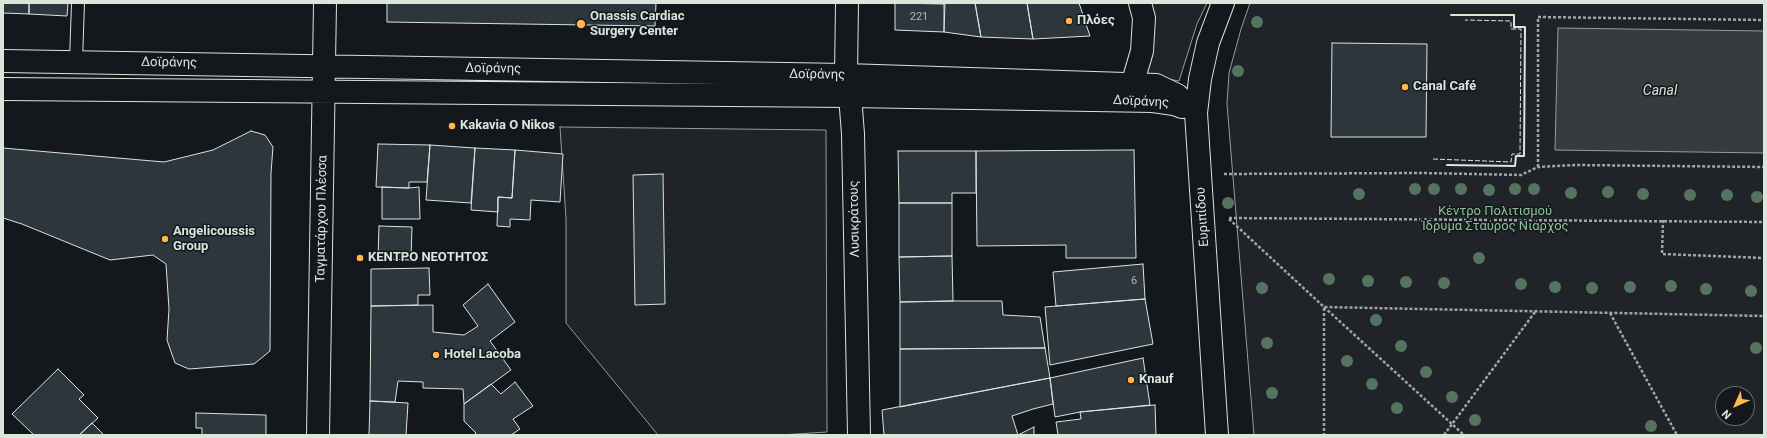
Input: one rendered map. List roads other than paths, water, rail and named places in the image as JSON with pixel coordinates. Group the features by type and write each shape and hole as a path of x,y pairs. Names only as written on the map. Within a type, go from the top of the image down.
{"street":[{"name":"Ταγματάρχου Πλέσσα","path":"318,435 325,3"},
{"name":"Λυσικράτους","path":"847,3 846,75 850,96 853,142 859,435"},
{"path":"1132,85 1142,51 1144,18 1140,3"},
{"name":"Ευριπίδου","path":"1217,435 1196,113 1200,79 1208,44 1223,3"},
{"name":"Δοϊράνης","path":"3,61 76,61 846,75 1156,86 1177,95 1196,113"},
{"name":"Δοϊράνης","path":"3,89 850,96 1153,101 1174,104 1196,113"}],"lane":[{"path":"76,61 78,3"}],"water":[{"name":"Canal","path":"1558,28 1764,31 1764,153 1555,150"}],"place":[{"name":"Πλόες","path":"1069,21"},
{"name":"Onassis Cardiac Surgery Center","path":"581,24"},
{"name":"Canal Café","path":"1405,87"},
{"name":"Kakavia O Nikos","path":"452,126"},
{"name":"Angelicoussis Group","path":"165,239"},
{"name":"ΚΕΝΤΡΟ ΝΕΟΤΗΤΟΣ","path":"360,258"},
{"name":"Hotel Lacoba","path":"436,355"},
{"name":"Knauf","path":"1131,380"}],"park label":[{"name":"Κέντρο Πολιτισμού Ίδρυμα Σταύρος Νιάρχος","path":"1495,220"}]}
